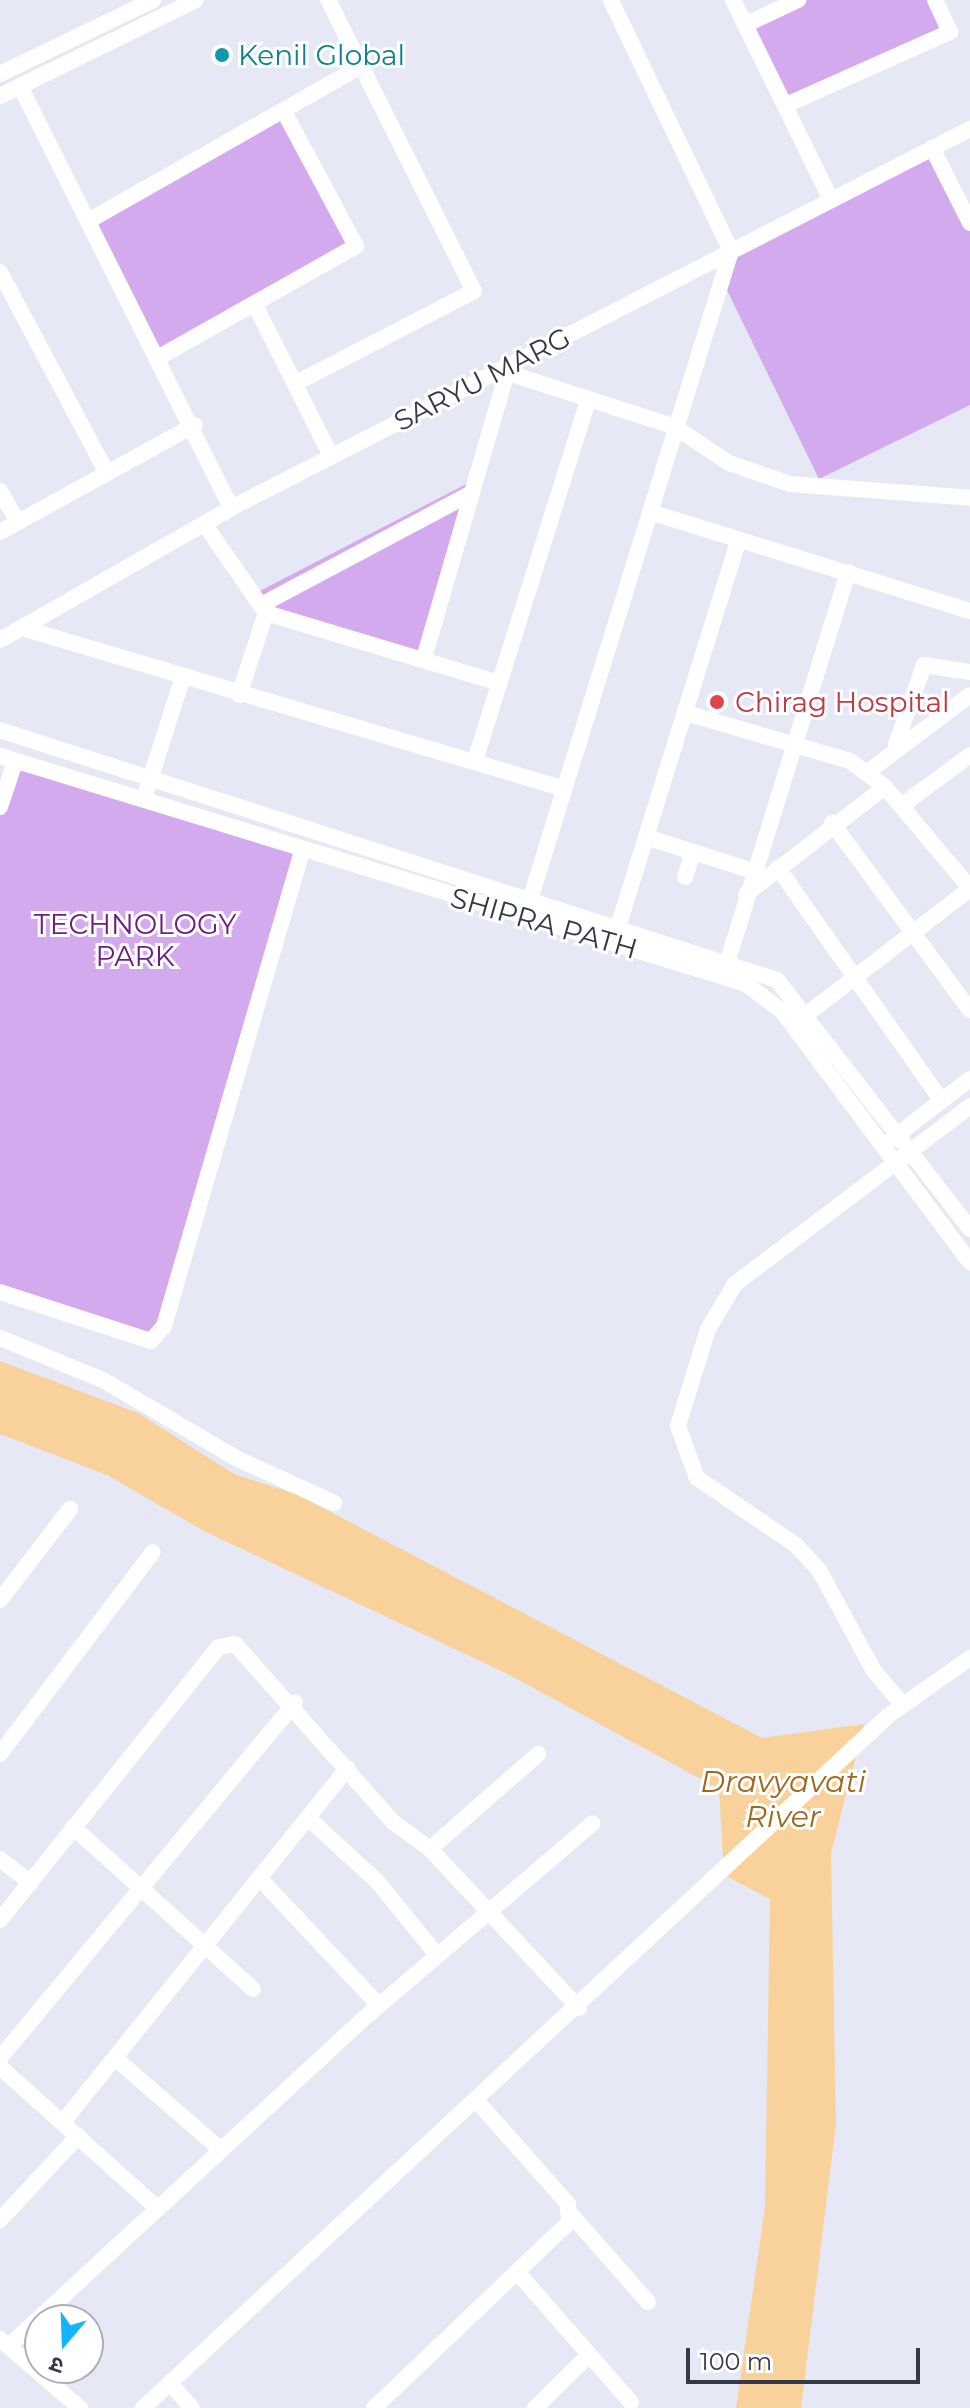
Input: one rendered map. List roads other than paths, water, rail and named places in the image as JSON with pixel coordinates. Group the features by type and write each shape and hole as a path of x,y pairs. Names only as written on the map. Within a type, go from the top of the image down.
{"street":[{"path":"0,74 153,0"},
{"path":"0,96 196,0"},
{"path":"296,383 474,291 328,0"},
{"path":"530,900 731,251 611,0"},
{"path":"733,0 831,200"},
{"path":"745,25 798,0"},
{"path":"786,105 950,32 935,0"},
{"path":"90,220 361,66"},
{"path":"20,86 161,356 231,508"},
{"path":"161,356 356,246 283,110"},
{"name":"SARYU MARG","path":"0,640 231,508 502,373 970,129"},
{"path":"932,148 970,223"},
{"path":"0,272 107,473"},
{"path":"255,305 331,456"},
{"path":"424,658 472,493 502,373 675,427 729,463 790,484 970,498"},
{"path":"475,761 588,401"},
{"path":"0,532 195,425"},
{"path":"0,491 18,522"},
{"path":"239,695 264,609 472,493"},
{"path":"650,512 970,611"},
{"path":"205,525 264,609 500,683"},
{"path":"618,927 739,539"},
{"path":"728,960 745,895 848,572"},
{"path":"22,628 182,680 565,789"},
{"path":"896,744 924,665 970,672"},
{"path":"144,801 182,680"},
{"path":"869,771 896,744 970,695"},
{"path":"686,713 793,744 869,771 905,803 970,888 807,1014"},
{"name":"SHIPRA PATH","path":"0,730 148,782 728,960 777,980 899,1131 970,1229"},
{"path":"905,803 970,755"},
{"path":"0,807 8,759"},
{"name":"SHIPRA PATH","path":"8,759 746,984 782,1011 970,1262"},
{"path":"745,895 832,823 885,787"},
{"path":"832,823 970,1010"},
{"path":"646,837 753,871"},
{"path":"0,1292 151,1341 164,1326 302,851"},
{"path":"685,877 693,852"},
{"path":"955,866 970,855"},
{"path":"778,868 941,1100"},
{"path":"873,1173 885,1146 899,1131 970,1079"},
{"path":"895,1710 819,1570 796,1545 697,1478 678,1426 719,1304 873,1173 897,1163 912,1148 970,1106"},
{"path":"0,1338 103,1380 236,1458 334,1503"},
{"path":"0,1600 70,1509"},
{"path":"0,1754 153,1552"},
{"path":"0,1920 219,1647 245,1649 295,1703 393,1822 430,1849 579,2008"},
{"path":"143,2408 579,2008 895,1710 970,1658"},
{"path":"0,2058 295,1703"},
{"path":"430,1849 538,1754"},
{"path":"63,2122 261,1880 348,1768"},
{"path":"309,1819 377,1881 437,1955"},
{"path":"80,2408 5,2342 379,2005 491,1914 592,1824"},
{"path":"73,1827 139,1888 209,1943 253,1989"},
{"path":"0,1859 31,1883"},
{"path":"261,1880 379,2005"},
{"path":"115,2058 220,2149"},
{"path":"0,2067 157,2208"},
{"path":"477,2101 648,2302"},
{"path":"0,2220 78,2136"},
{"path":"374,2408 517,2272 561,2237 568,2211"},
{"path":"517,2272 631,2402"},
{"path":"535,2408 589,2355"},
{"path":"170,2383 192,2408"}],"water":[{"name":"Dravyavati River","path":"0,1361 138,1413 234,1474 298,1495 762,1738 864,1724 831,1853 836,2124 801,2408 736,2408 765,2207 770,1899 724,1875 719,1789 510,1675 204,1531 107,1475 0,1434"}],"place":[{"name":"Kenil Global","path":"222,55"},
{"name":"Chirag Hospital","path":"717,702"}],"park label":[{"name":"TECHNOLOGY PARK","path":"135,940"}]}
